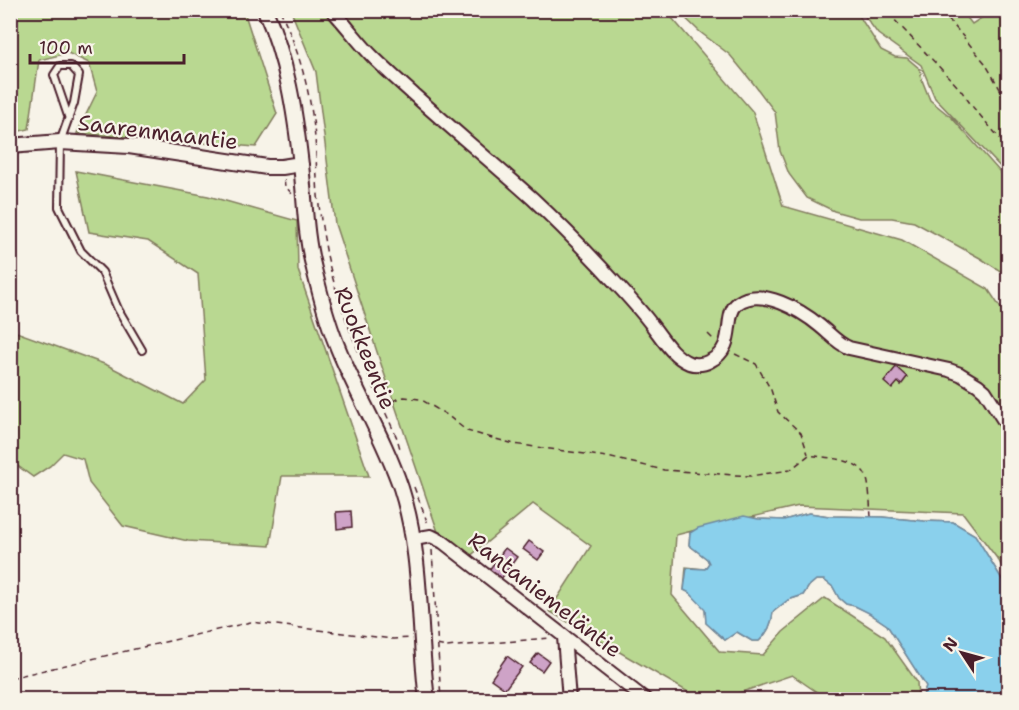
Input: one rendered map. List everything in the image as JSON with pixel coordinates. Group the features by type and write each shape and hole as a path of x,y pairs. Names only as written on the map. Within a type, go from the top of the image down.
{"street":[{"name":"Ruokkeentie","path":"265,10 290,86 312,262 322,304 336,344 391,460 414,539 427,699"},
{"path":"332,10 373,57 535,201 578,243 622,290 676,355 698,365 713,360 724,348 734,307 752,298 768,298 787,305 807,317 844,345 949,370 969,379 985,391 1008,427"},
{"name":"Saarenmaantie","path":"10,146 60,142 129,146 267,167 301,165"},
{"path":"414,539 431,537"},
{"name":"Rantaniemeläntie","path":"431,537 443,542 646,699"},
{"path":"564,637 568,699"}],"lane":[{"path":"69,119 54,75 60,66 71,66 79,75 74,103 69,119 60,142 59,207 81,251 102,272 118,309 142,350"}],"path":[{"path":"280,10 298,55 308,91 314,131 319,206 335,286 346,320 402,454"},
{"path":"941,10 985,63 1008,103"},
{"path":"888,13 960,89 1008,148"},
{"path":"708,334 724,348 756,364 771,390 778,411 801,433 809,455"},
{"path":"382,405 404,397 420,399 447,415 467,431 514,444 608,457 664,470 750,476 790,470 809,455 853,462 866,474 871,516"},
{"path":"412,483 427,520 431,537 441,699"},
{"path":"10,678 251,622 393,639 422,638"},
{"path":"438,645 446,647 564,637"}],"green space":[{"path":"10,11 244,11 277,114 256,147 77,133 97,92 89,63 68,53 39,60 29,129 11,133"},
{"path":"291,11 666,11 753,112 783,206 902,240 988,289 1008,319 1008,579 999,561 963,513 799,506 752,517 784,520 809,513 953,522 975,535 1008,589 1008,699 922,699 926,686 887,625 866,611 846,604 839,598 833,587 824,580 816,580 803,595 788,600 773,612 769,628 759,641 752,641 737,632 725,640 706,623 705,608 684,590 686,567 705,569 709,563 689,545 692,531 676,535 672,595 720,652 763,655 783,632 825,598 885,637 917,682 918,699 827,699 792,675 721,699 700,699 549,611 591,546 533,504 469,557 440,538 335,224 316,72"},
{"path":"678,11 856,11 881,50 895,57 907,58 920,69 930,100 952,118 1008,181 1008,276 914,222 892,218 859,218 834,211 807,198 789,174 780,151 775,112 730,55 700,32"},
{"path":"861,11 962,11 972,24 992,11 1008,11 1008,175 935,98 921,65 878,34"},
{"path":"76,171 208,196 297,221 298,270 369,476 282,476 270,546 188,541 123,526 89,483 83,459 63,453 50,466 33,477 11,461 11,330 107,365 183,404 206,380 198,274 148,241 89,232"}],"water":[{"path":"809,513 953,522 975,535 1008,589 1008,699 922,699 926,686 887,625 869,613 846,604 839,598 833,587 824,580 816,580 803,595 788,600 773,612 769,628 759,641 752,641 737,632 725,640 706,623 705,609 690,593 684,590 687,568 705,569 709,563 689,545 690,533 698,528 744,516 784,520"}],"building":[{"path":"896,367 907,377 901,385 898,382 892,389 884,382"},
{"path":"351,511 352,527 337,529 336,512"},
{"path":"529,541 544,552 538,560 523,549"},
{"path":"505,548 517,557 501,579 489,570"},
{"path":"538,653 549,661 542,671 530,663"},
{"path":"507,656 522,667 505,689 491,679"}]}
